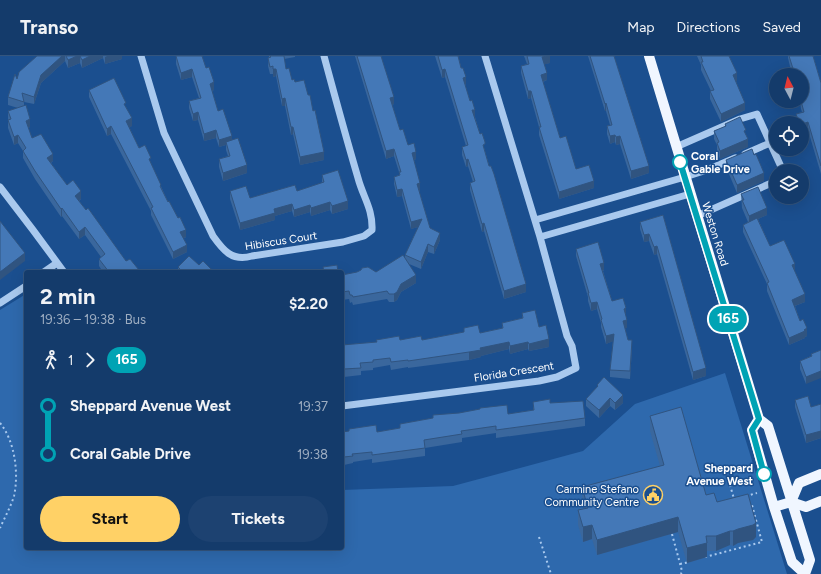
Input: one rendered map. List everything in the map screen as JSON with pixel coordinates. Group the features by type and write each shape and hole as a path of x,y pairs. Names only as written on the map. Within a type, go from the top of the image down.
{"main road":[{"name":"Weston Road","path":"649,56 759,419 768,426 810,560 805,574 792,562 774,507 752,430 759,419"},
{"path":"791,502 799,483 821,474"},
{"path":"774,507 791,502 806,507 821,500"}],"street":[{"name":"Hibiscus Court","path":"141,56 164,133 213,236 223,250 234,257 244,259 252,256 343,242 364,236 372,230 373,220 370,206 358,180 324,56"},
{"path":"485,56 540,237 690,194"},
{"path":"676,147 740,119 756,114 769,141"},
{"path":"535,220 707,170 769,143"},
{"path":"697,216 769,184"},
{"path":"0,187 62,270"},
{"name":"Florida Crescent","path":"344,406 539,381 557,377 576,368 572,346 540,237"},
{"path":"47,270 57,263"},
{"path":"0,303 24,287"}],"path":[{"path":"0,423 12,449 17,474 14,497 0,528"},
{"path":"730,485 734,500 739,498"},
{"path":"703,558 762,542 752,505 744,497 757,493"},
{"path":"672,534 682,571 681,574"},
{"path":"539,537 551,574"},
{"path":"680,564 695,560"}],"shaded area":[{"path":"24,295 24,550 344,550 344,490 453,486 583,451 635,404 725,373 787,574 0,574 0,310"}],"building":[{"path":"37,56 62,56 41,75 34,97 22,93 24,102 8,97 15,74 17,79 19,72"},
{"path":"66,56 77,56 68,60"},
{"path":"80,56 90,56 82,60"},
{"path":"176,56 202,56 206,68 209,67 214,82 210,84 218,111 223,109 232,136 219,140 216,130 204,134 198,112 193,114 189,101 201,98 192,69 181,73"},
{"path":"270,56 284,56 286,69 289,68 292,80 294,79 295,82 304,80 308,95 310,95 313,111 315,110 324,152 300,157 293,127 291,127 285,98 282,99 276,69 273,69 273,66 270,67 268,58 271,57"},
{"path":"357,56 381,56 394,97 390,98 400,130 403,129 408,145 414,143 416,152 412,153 420,183 417,184 430,228 440,233 434,247 428,244 421,262 405,255 422,219 411,222 402,189 397,190 394,177 400,175 399,172 401,172 394,149 386,151"},
{"path":"438,56 458,56 461,68 463,68 466,77 463,78 470,101 472,100 475,110 472,110 480,134 482,133 485,142 483,145 489,166 491,166 494,174 526,284 504,291 484,223 482,224 470,183 475,181 468,159 466,160 462,147 468,145 445,69 442,70"},
{"path":"527,56 547,56 542,57 547,73 541,75 560,138 566,136 576,169 589,165 594,181 559,192 539,127 541,127 531,91 528,91 521,66 529,64"},
{"path":"590,56 614,56 649,166 631,171 620,136 610,136 607,126 612,125"},
{"path":"701,56 729,56 737,73 733,75 745,103 721,114 710,91 714,90 701,62 703,62"},
{"path":"789,56 813,56 821,83 821,166 809,125 809,116 797,116 796,114 804,112 803,108 809,108 809,68 793,68"},
{"path":"114,78 126,103 124,104 132,118 126,121 139,148 145,145 151,158 149,159 161,185 160,186 178,218 180,217 186,230 180,232 187,245 173,252 151,208 153,207 111,126 107,129 89,90"},
{"path":"26,105 30,119 26,121 32,138 41,134 53,154 47,158 67,185 73,180 81,191 75,196 86,210 88,208 126,261 130,259 139,270 107,270 99,259 105,254 85,227 79,232 35,171 23,151 26,148 18,135 14,137 8,120 11,119 8,111"},
{"path":"740,117 748,139 720,151 717,143 719,142 714,131 726,126 725,124"},
{"path":"238,138 247,165 223,173 219,159 230,156 226,142"},
{"path":"752,149 754,155 756,154 764,173 737,185 726,160"},
{"path":"338,170 348,201 332,206 330,202 311,208 310,205 294,210 292,204 274,209 275,213 240,223 230,191 246,186 250,198 295,185 297,191 324,182 322,175"},
{"path":"758,187 767,208 749,216 741,194"},
{"path":"663,215 706,368 693,372 657,246 654,247 649,234 644,235 640,222"},
{"path":"757,218 770,246 784,240 795,264 792,265 805,294 792,300 800,321 803,319 807,328 804,330 805,331 789,338 767,283 769,282 743,225"},
{"path":"0,221 25,253 0,272"},
{"path":"598,242 604,263 600,264 612,301 623,298 626,308 624,309 627,320 623,321 628,340 632,340 630,371 610,370 614,334 606,336 597,302 591,303 576,249"},
{"path":"403,255 416,275 401,284 397,292 394,294 389,294 387,291 353,297 350,295 349,291 344,292 344,275 357,272 362,268 368,267 376,272"},
{"path":"189,256 199,265 203,261 213,270 181,270 178,267"},
{"path":"337,265 338,270 324,270 323,267"},
{"path":"535,310 539,327 546,325 549,339 529,344 528,342 510,346 509,342 480,348 481,350 408,361 391,362 390,358 373,360 373,362 360,363 361,368 344,369 344,345 377,342 376,340 399,336 400,340 421,336 422,340 464,332 464,328 478,325 480,333 503,328 502,323 523,318 522,313"},
{"path":"821,350 821,371 806,377 800,361"},
{"path":"604,377 623,395 615,403 610,398 599,410 586,399"},
{"path":"808,396 811,407 821,404 821,431 806,435 795,400"},
{"path":"550,399 550,403 583,401 585,418 496,430 496,426 461,431 462,434 424,440 425,448 372,455 372,452 352,454 353,456 344,457 344,432 349,431 349,429 376,425 377,432 400,428 400,424 433,418 433,415 459,413 480,408 507,405 508,414 534,410 533,402"},
{"name":"Carmine Stefano Community Centre","path":"681,407 706,495 714,493 717,502 748,494 756,523 716,536 706,536 707,543 687,548 678,517 597,540 592,525 583,527 578,510 588,508 582,487 664,465 650,416"}],"bus line":[{"name":"165","path":"680,162 759,419 752,430 764,474"}],"place":[{"name":"Coral Gable Drive","path":"680,162"},
{"name":"Sheppard Avenue West","path":"764,474"},
{"name":"Carmine Stefano Community Centre","path":"653,495"}]}
